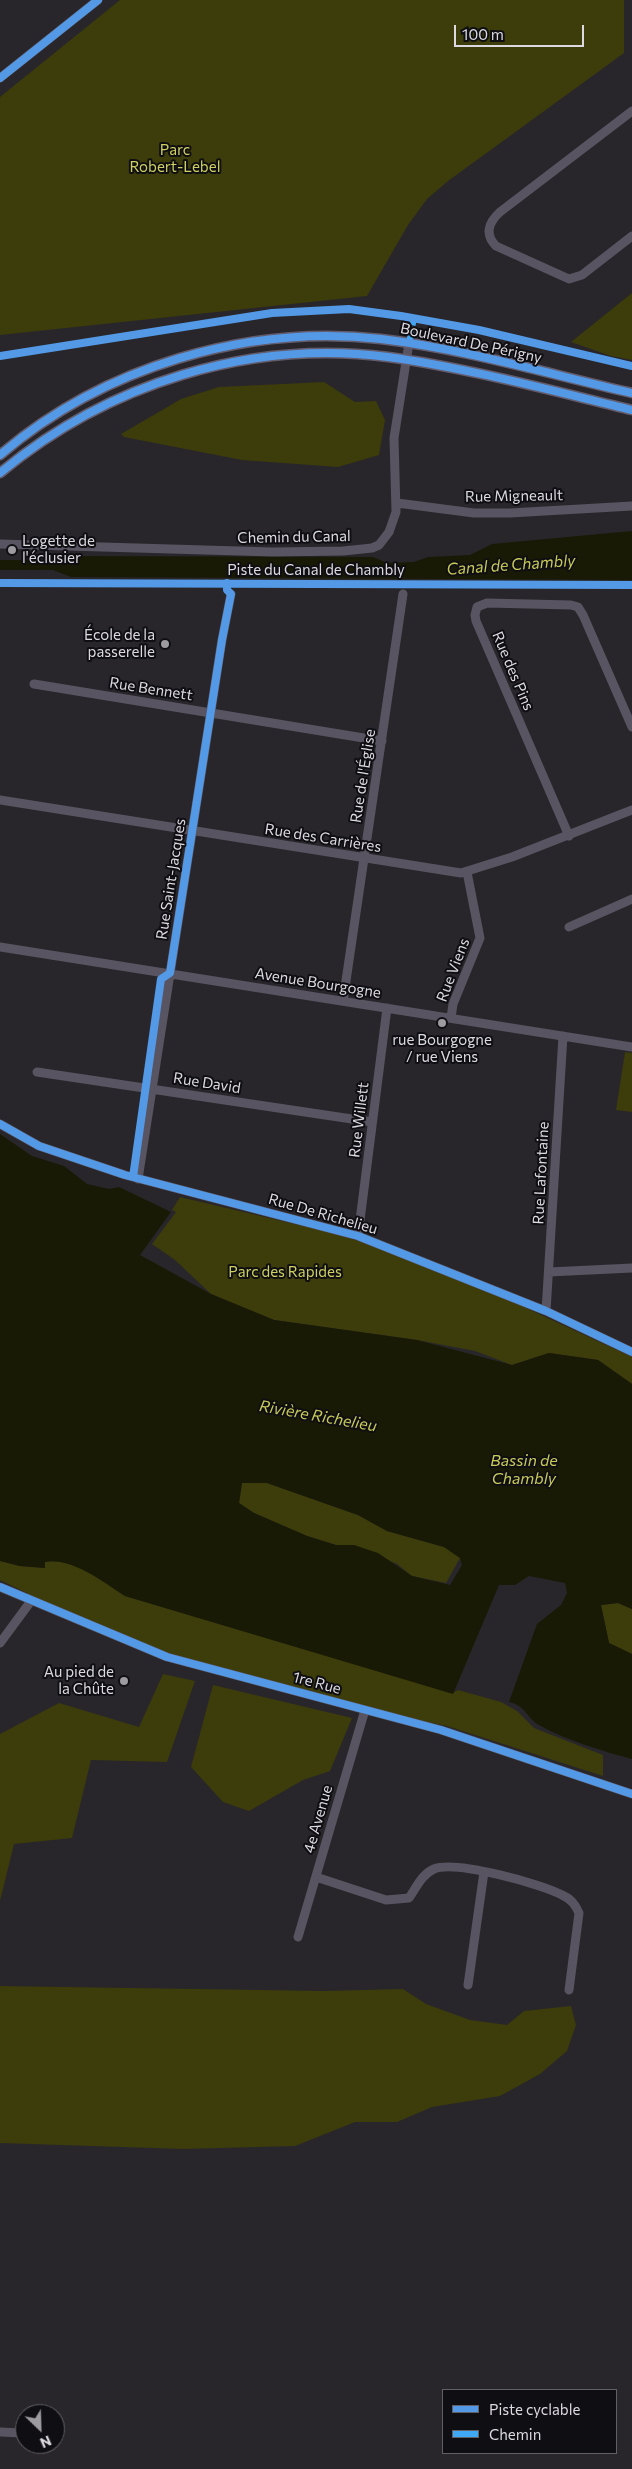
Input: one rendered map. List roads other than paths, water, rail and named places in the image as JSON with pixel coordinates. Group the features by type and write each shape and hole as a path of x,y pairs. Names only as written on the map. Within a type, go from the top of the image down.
{"main road":[{"name":"Boulevard De Périgny","path":"0,455 36,427 88,396 136,374 189,356 246,344 300,338 360,338 409,344 632,393"},
{"name":"Boulevard De Périgny","path":"0,473 50,436 96,408 136,390 193,371 258,358 313,354 358,354 406,360 632,410"}],"street":[{"path":"0,78 98,0"},
{"path":"632,111 500,212 491,222 488,231 490,239 499,248 569,279 582,274 632,236"},
{"name":"Chemin du Canal","path":"0,544 273,552 364,550 372,548 384,540 393,526 396,503 394,438 409,344"},
{"name":"Rue Migneault","path":"396,503 483,513 632,506"},
{"name":"Rue Saint-Jacques","path":"138,1179 231,594"},
{"name":"Rue de l'Église","path":"343,1001 403,594"},
{"name":"Rue des Pins","path":"569,836 475,615 477,607 487,603 574,605 583,614 632,727"},
{"name":"Rue Bennett","path":"34,684 382,741"},
{"name":"Rue des Carrières","path":"0,800 458,873 467,872 569,836 632,810"},
{"name":"Rue Viens","path":"451,1018 453,1004 480,938 467,872"},
{"path":"569,927 632,899"},
{"name":"Avenue Bourgogne","path":"0,947 632,1047"},
{"name":"Rue Willett","path":"358,1236 387,1008"},
{"name":"Rue Lafontaine","path":"546,1311 563,1036"},
{"name":"Rue David","path":"37,1072 372,1122"},
{"name":"Rue De Richelieu","path":"0,1124 39,1146 138,1179 358,1236 546,1311 632,1352"},
{"path":"548,1272 632,1268"},
{"name":"1re Rue","path":"0,1587 167,1658 498,1747 632,1794"},
{"path":"0,1643 31,1601"},
{"name":"4e Avenue","path":"298,1937 365,1710"},
{"path":"316,1877 394,1901 409,1898 426,1874 435,1868 445,1867 517,1879 565,1896 576,1905 579,1912 579,1925 569,1990"},
{"path":"468,1984 484,1872"},
{"path":"0,2432 15,2433"}],"water":[{"name":"Canal de Chambly","path":"632,531 632,580 71,577 53,570 0,570 0,560 53,560 70,556 373,557 387,563 414,562 428,557 470,555 492,544"},
{"name":"Bassin de Chambly","path":"0,1134 32,1156 64,1166 87,1184 109,1189 119,1187 171,1212 140,1255 211,1294 274,1320 417,1340 512,1365 549,1353 598,1360 632,1384 632,1609 618,1603 601,1605 609,1643 632,1654 632,1759 584,1745 549,1730 535,1722 519,1706 509,1702 537,1624 561,1605 567,1593 565,1583 529,1576 515,1585 499,1585 453,1694 125,1596 98,1578 66,1563 45,1562 45,1568 20,1566 0,1561","holes":["242,1483 267,1483 358,1515 387,1531 444,1547 460,1558 462,1565 450,1585 412,1576 378,1553 354,1545 336,1545 307,1536 254,1513 239,1503"]}],"place":[{"name":"Logette de l'éclusier","path":"12,550"},
{"name":"École de la passerelle","path":"165,644"},
{"name":"rue Bourgogne / rue Viens","path":"442,1023"},
{"name":"Au pied de la Chûte","path":"124,1681"}],"park label":[{"name":"Parc Robert-Lebel","path":"175,158"},
{"name":"Parc des Rapides","path":"285,1272"}],"water label":[{"name":"Rivière Richelieu","path":"318,1416"}]}
